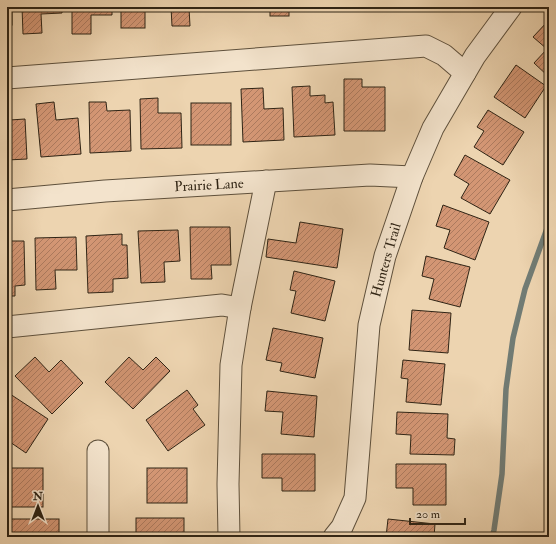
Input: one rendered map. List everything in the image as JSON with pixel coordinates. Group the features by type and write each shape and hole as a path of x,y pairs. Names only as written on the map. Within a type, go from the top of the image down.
{"street":[{"name":"Hunters Trail","path":"334,537 342,527 355,498 369,325 385,256 412,177 433,128 474,56 511,7"},
{"path":"7,78 426,46 444,56 465,73"},
{"name":"Prairie Lane","path":"7,200 105,191 370,175 412,177"},
{"path":"229,537 228,484 231,365 240,308 266,181"},
{"path":"7,327 222,305 240,308"},
{"path":"98,451 98,537"}],"building":[{"path":"7,7 12,7 12,25 7,25"},
{"path":"22,7 62,7 62,13 41,14 42,33 23,34"},
{"path":"72,7 112,7 112,15 91,15 91,34 72,34"},
{"path":"121,7 145,7 145,28 121,28"},
{"path":"171,7 210,7 189,8 190,26 172,26"},
{"path":"218,7 253,7 253,10 218,10"},
{"path":"270,7 289,7 289,16 270,16"},
{"path":"320,7 340,7 340,11 320,11"},
{"path":"547,22 549,23 549,77 534,63 547,49 533,37"},
{"path":"516,65 546,86 525,118 494,97"},
{"path":"344,79 362,79 362,87 385,87 385,131 344,131"},
{"path":"310,86 310,96 325,95 325,103 333,102 335,135 294,137 292,87"},
{"path":"263,88 264,109 283,108 284,140 243,142 241,89"},
{"path":"158,98 158,113 181,113 182,148 141,149 140,99"},
{"path":"54,102 56,120 78,118 81,154 41,157 36,104"},
{"path":"89,102 106,102 107,111 130,110 131,151 90,153"},
{"path":"191,103 231,103 231,145 191,145"},
{"path":"9,107 10,120 25,119 27,159 7,160 7,108"},
{"path":"488,110 524,132 503,165 474,147 484,131 477,127"},
{"path":"465,155 510,180 490,214 461,198 469,184 454,175"},
{"path":"443,205 489,222 475,260 444,248 450,230 436,226"},
{"path":"300,222 343,229 337,268 266,257 268,239 296,243"},
{"path":"190,227 230,227 231,265 211,265 212,279 191,279"},
{"path":"178,230 180,261 164,262 165,282 141,283 138,231"},
{"path":"122,234 122,245 127,245 128,278 113,279 113,292 88,293 86,236"},
{"path":"76,237 77,270 55,270 56,289 36,290 35,238"},
{"path":"7,241 24,241 25,285 15,286 15,296 7,296"},
{"path":"426,256 470,267 460,307 429,299 434,279 422,276"},
{"path":"294,271 335,281 325,321 291,313 296,291 290,290"},
{"path":"412,310 451,313 448,353 409,350"},
{"path":"273,328 323,338 315,378 280,371 282,363 266,360"},
{"path":"35,357 49,372 61,360 83,383 52,414 15,376"},
{"path":"129,357 143,370 156,357 170,371 133,409 105,382"},
{"path":"403,360 445,364 441,405 406,402 408,379 401,378"},
{"path":"187,390 198,405 193,409 205,425 168,451 146,420"},
{"path":"267,391 317,396 314,437 281,434 283,412 265,411"},
{"path":"7,392 48,419 26,453 7,440"},
{"path":"397,412 448,414 447,438 455,439 454,455 410,454 411,435 396,434"},
{"path":"262,454 315,454 315,491 282,491 282,478 262,478"},
{"path":"396,464 446,464 446,505 413,505 413,488 396,488"},
{"path":"7,468 43,468 43,507 7,507"},
{"path":"147,468 187,468 187,503 147,503"},
{"path":"136,518 184,518 184,537 136,537"},
{"path":"8,519 59,519 59,537 8,537"},
{"path":"388,519 435,524 434,537 386,537"}],"waterway":[{"path":"492,537 502,474 506,389 513,338 525,289 549,223"}]}
